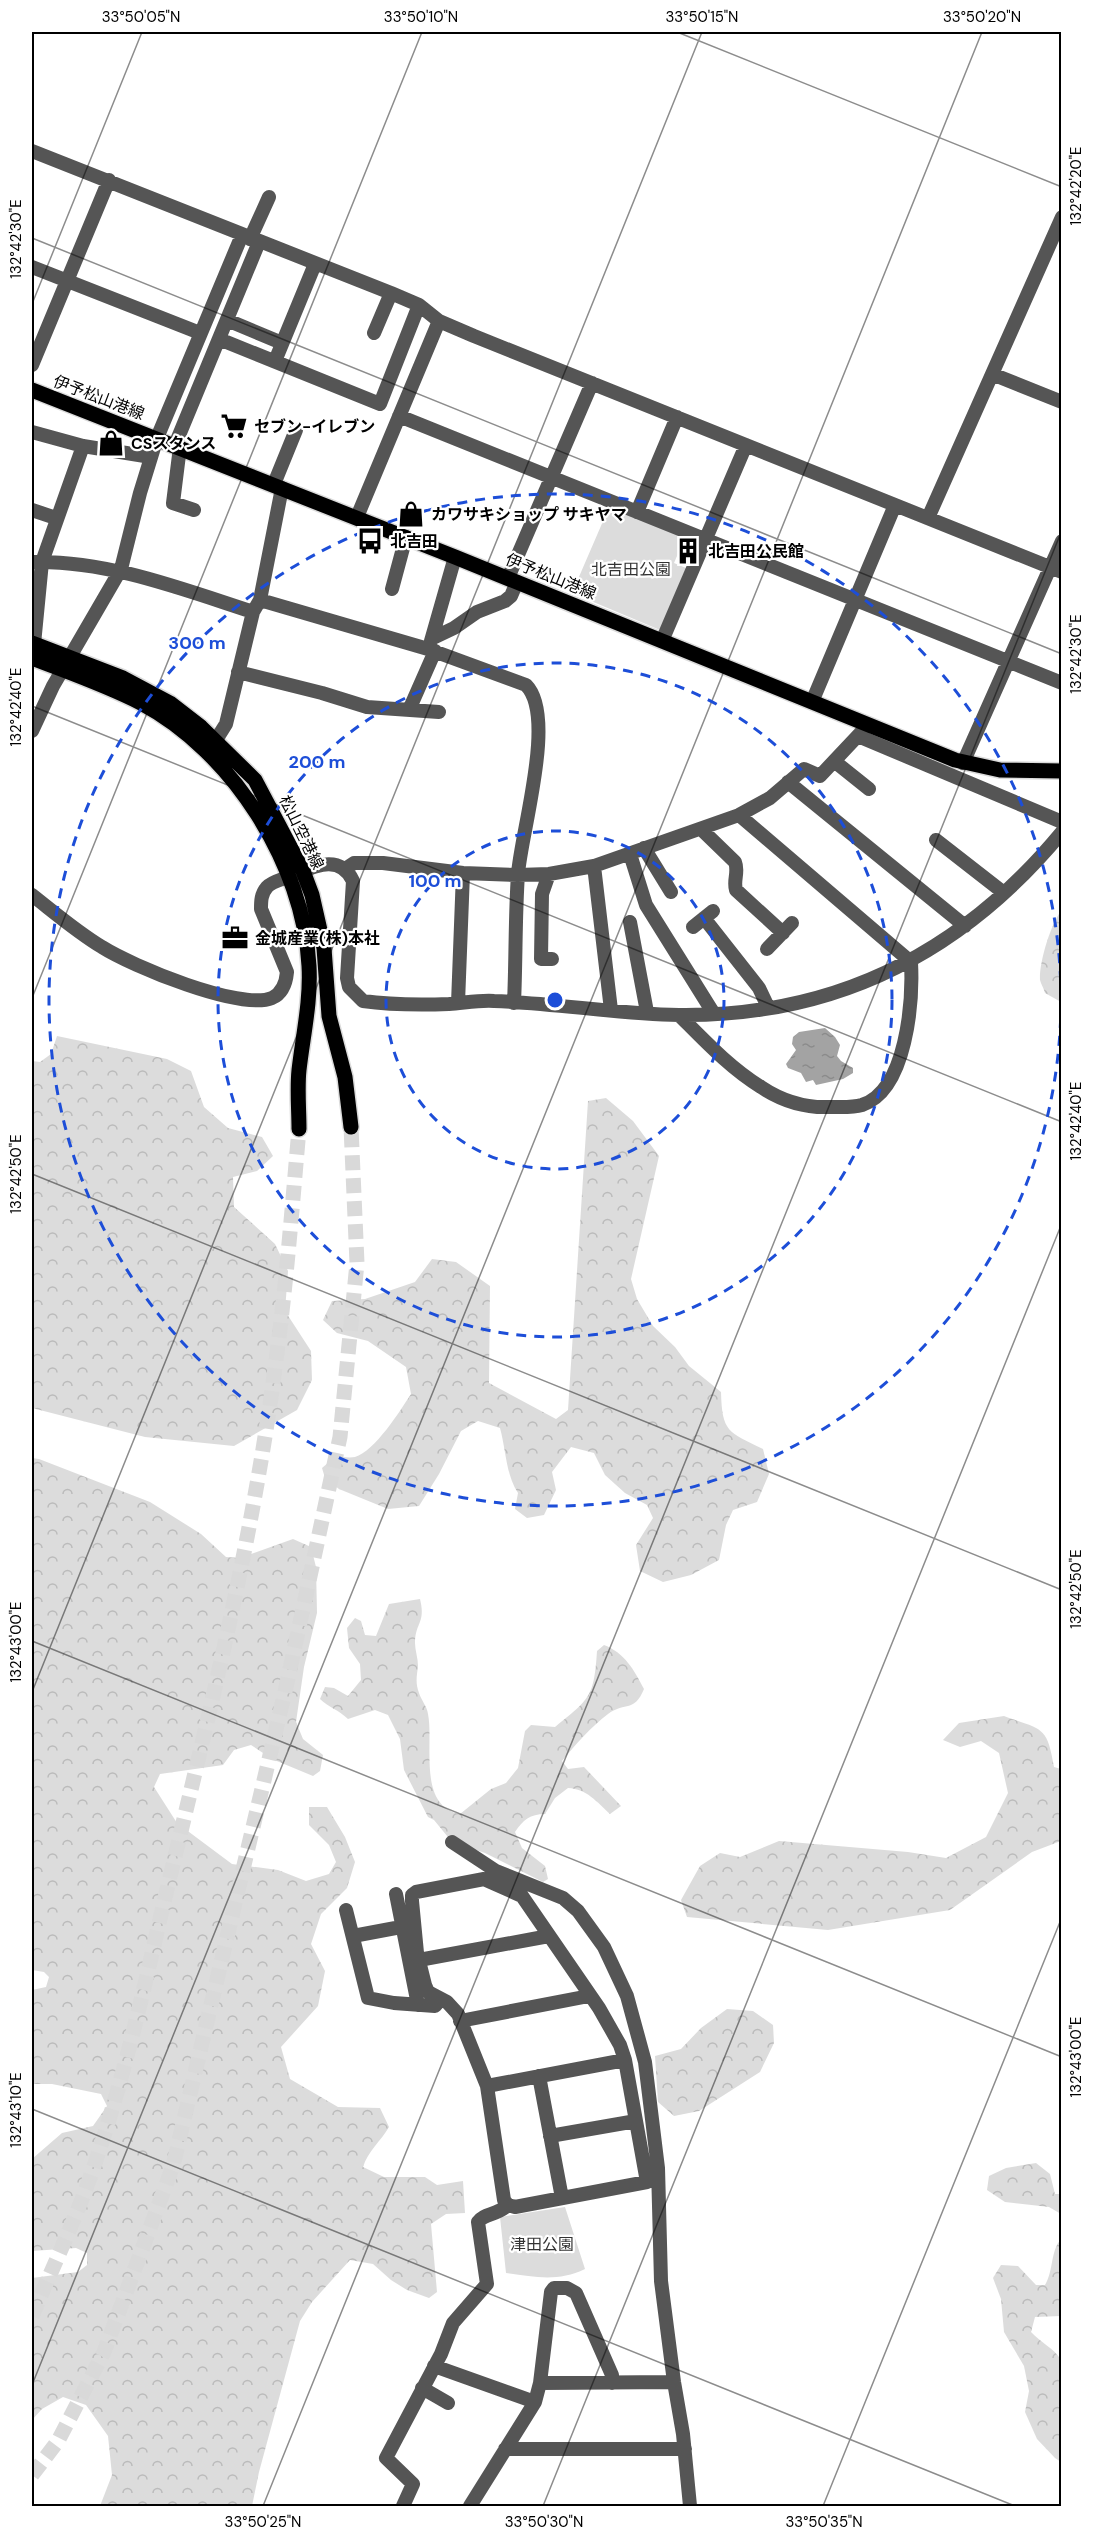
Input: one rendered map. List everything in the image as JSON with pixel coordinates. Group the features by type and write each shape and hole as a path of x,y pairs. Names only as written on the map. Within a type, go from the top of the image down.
{"main road":[{"name":"伊予松山港線","path":"32,390 357,517 812,702 863,730 979,767 1021,772 1062,771"},
{"name":"松山空港線","path":"32,648 67,663 143,704 199,745 220,764 244,795 266,831 312,895 324,948 329,1016 345,1077 351,1127"},
{"name":"松山空港線","path":"67,663 144,688 170,703 216,740 255,780 296,874 309,965 308,1014 299,1072 299,1129"}],"street":[{"path":"32,151 391,293 419,305 439,321 1056,569"},
{"path":"32,365 109,180"},
{"path":"32,731 118,573 157,438 201,333 269,197"},
{"path":"928,518 1062,217"},
{"path":"194,510 173,503 177,446 227,320 250,239"},
{"path":"275,362 315,264"},
{"path":"32,267 201,333"},
{"path":"374,333 391,293"},
{"path":"219,339 380,404 419,305"},
{"path":"227,320 282,343"},
{"path":"357,517 439,321"},
{"path":"992,374 1062,402"},
{"path":"432,646 477,612 506,601 511,596 513,580 551,477 592,383"},
{"path":"399,416 1062,683"},
{"path":"637,512 677,417"},
{"path":"216,740 226,724 257,606 278,486 296,429"},
{"path":"32,432 83,446 151,457"},
{"path":"32,648 37,562 83,446"},
{"path":"662,641 746,446"},
{"path":"812,702 895,506"},
{"path":"32,510 56,518"},
{"path":"392,589 406,537"},
{"path":"963,763 1008,662 1056,569 1062,541"},
{"path":"409,710 432,646 455,557"},
{"path":"37,562 76,563 432,646 526,685 536,700 536,766 518,875 514,1003"},
{"path":"238,672 367,707 439,712"},
{"path":"345,869 354,863 383,863 464,873 518,875 549,874 594,866 740,815 770,798 804,770 820,776 863,730 976,786 1062,822"},
{"path":"834,761 869,789"},
{"path":"976,786 979,767"},
{"path":"788,783 965,926"},
{"path":"679,1015 740,1071 790,1102 814,1107 863,1104 879,1093 892,1079 902,1049 912,978 911,962 740,815"},
{"path":"701,829 735,862 736,890 787,928 767,949"},
{"path":"32,895 101,947 153,974 212,992 258,1000 271,999 279,994 287,972 261,909 261,900 268,885 327,863 345,869 353,881 348,978 349,987 363,1001 458,1003 492,1000 679,1015 714,1014 768,1007 856,986 911,962 965,926 1004,893 1026,873 1062,832"},
{"path":"936,840 1004,893"},
{"path":"644,848 671,892"},
{"path":"630,854 646,905 714,1014"},
{"path":"594,866 611,1010"},
{"path":"458,1003 464,873"},
{"path":"549,874 542,894 541,959 552,959"},
{"path":"693,927 709,914 759,988 768,1007"},
{"path":"630,922 647,1012"},
{"path":"452,1842 496,1871 563,1898 578,1911 604,1947 627,1996 640,2037 658,2168 652,2184"},
{"path":"652,2184 515,2207 508,2205 504,2200 487,2085 453,2007 428,1992 419,1960 412,1895 416,1892 484,1879 522,1896 620,2045 626,2060 636,2121 652,2184 690,2506"},
{"path":"396,1894 418,2005"},
{"path":"346,1910 368,1998 435,2006 441,1999"},
{"path":"353,1936 401,1927"},
{"path":"419,1960 549,1936"},
{"path":"460,2021 589,1996"},
{"path":"487,2085 626,2060"},
{"path":"539,2076 562,2198"},
{"path":"550,2136 636,2121"},
{"path":"404,2506 413,2484 386,2458 434,2366 453,2323 487,2284 478,2222 485,2216 499,2214 508,2205"},
{"path":"470,2506 535,2402 540,2384 550,2292 554,2288 567,2288 576,2294 612,2375 612,2383"},
{"path":"434,2366 535,2402"},
{"path":"540,2384 674,2382"},
{"path":"422,2388 448,2403"},
{"path":"505,2449 685,2449"}],"green space":[{"name":"北吉田公園","path":"610,505 686,535 674,563 686,568 660,630 572,593"},
{"path":"1061,911 1061,1002 1045,993 1040,980 1040,972 1046,944"},
{"path":"57,1036 167,1059 191,1071 204,1107 228,1128 262,1137 273,1156 257,1171 233,1177 234,1207 275,1244 288,1271 285,1311 311,1351 312,1380 297,1410 234,1446 145,1437 32,1408 32,1061 40,1062 51,1054"},
{"path":"606,1098 633,1121 659,1156 631,1279 637,1299 653,1326 675,1347 689,1366 721,1392 723,1415 729,1429 742,1439 763,1449 769,1474 757,1502 733,1510 726,1525 719,1560 691,1575 663,1582 640,1571 636,1545 653,1518 647,1505 625,1493 605,1475 594,1453 571,1447 552,1472 556,1490 544,1515 527,1518 515,1509 518,1493 509,1470 500,1428 478,1421 461,1431 439,1474 419,1506 388,1509 339,1489 325,1478 322,1468 336,1456 355,1457 371,1447 411,1394 406,1367 368,1341 337,1333 323,1320 332,1301 365,1299 415,1282 432,1259 456,1262 490,1286 489,1383 556,1419 568,1410 588,1101"},
{"path":"32,1458 150,1502 201,1534 226,1557 240,1558 293,1539 311,1547 316,1567 317,1613 304,1667 296,1722 303,1739 323,1755 320,1771 313,1776 272,1759 251,1745 234,1750 223,1765 160,1774 154,1787 177,1823 232,1864 278,1870 306,1881 329,1874 336,1862 329,1845 309,1825 309,1807 327,1807 345,1837 355,1862 347,1888 321,1914 311,1944 325,1971 318,2006 281,2047 290,2079 338,2107 380,2108 389,2127 368,2156 363,2167 384,2177 425,2177 437,2185 463,2181 465,2213 446,2214 431,2224 437,2292 429,2298 407,2290 373,2264 350,2260 312,2302 300,2321 252,2506 100,2506 112,2475 108,2436 86,2405 63,2397 42,2409 32,2420 32,2278 78,2272 87,2265 87,2253 76,2248 32,2251 32,2159 62,2133 93,2126 107,2106 101,2094 52,2084 32,2084 32,1990 46,1987 49,1977 44,1972 32,1970"},
{"path":"420,1599 422,1613 415,1643 418,1663 417,1686 428,1714 430,1772 433,1787 438,1799 447,1809 460,1814 491,1789 506,1783 518,1768 525,1731 531,1725 555,1727 583,1703 592,1688 597,1651 604,1645 623,1657 644,1689 633,1704 614,1710 602,1719 562,1761 568,1769 584,1767 621,1806 610,1814 586,1794 568,1788 555,1798 545,1814 527,1818 515,1832 522,1848 545,1866 548,1879 543,1882 485,1853 452,1842 434,1820 428,1817 404,1770 400,1739 388,1715 375,1710 348,1719 320,1699 325,1687 334,1688 348,1696 361,1680 360,1664 349,1648 347,1628 355,1618 361,1621 365,1635 376,1636 389,1604"},
{"path":"1004,1716 1041,1731 1049,1743 1054,1767 1061,1769 1061,1841 1032,1852 950,1910 828,1930 687,1917 681,1900 700,1866 720,1853 740,1857 779,1841 908,1852 946,1858 986,1837 1008,1793 999,1753 981,1741 960,1747 943,1740 959,1723"},
{"path":"727,2009 753,2011 773,2025 774,2043 760,2072 699,2111 674,2116 658,2102 655,2056 681,2049 701,2028"},
{"path":"1036,2163 1050,2174 1055,2194 1061,2194 1061,2214 1049,2207 1005,2202 987,2190 989,2176 1006,2168"},
{"name":"津田公園","path":"565,2207 585,2269 556,2277 506,2273 500,2217"},
{"path":"1061,2239 1061,2316 1035,2317 1031,2332 1061,2360 1061,2462 1037,2439 1025,2412 1029,2391 1024,2366 1004,2332 1001,2299 993,2278 1001,2265 1018,2266 1036,2285 1045,2285 1055,2250"}],"water":[{"path":"825,1028 840,1045 837,1056 853,1068 853,1073 843,1079 816,1085 813,1080 806,1082 801,1073 788,1068 786,1064 796,1050 792,1044 793,1037 799,1032"}],"tunnel":[{"path":"32,2475 58,2441 104,2352 173,2166 287,1683 340,1437 357,1263 351,1127"},
{"path":"32,2316 92,2172 122,2076 219,1669 245,1549 275,1368 299,1129"}],"place":[{"name":"セブン-イレブン","path":"234,426"},
{"name":"CSスタンス","path":"111,443"},
{"name":"カワサキショップ サキヤマ","path":"411,514"},
{"name":"北吉田","path":"370,541"},
{"name":"北吉田公民館","path":"688,551"},
{"name":"金城産業(株)本社","path":"235,938"}]}
